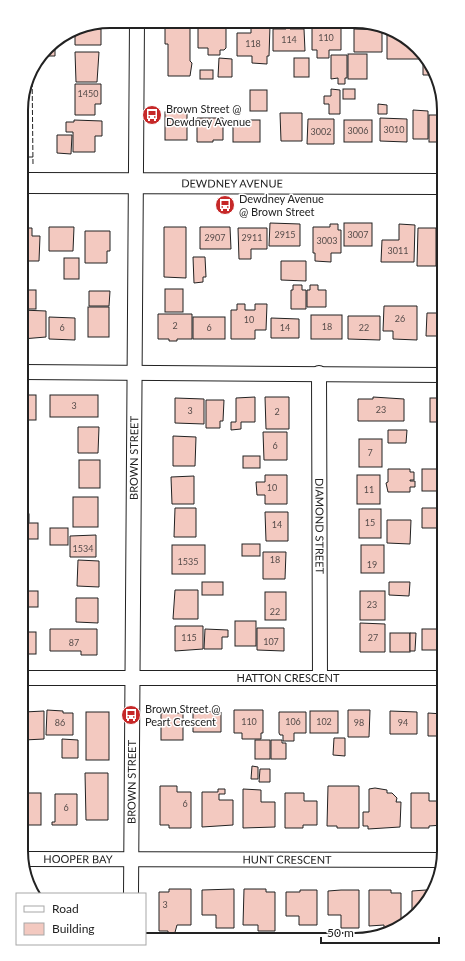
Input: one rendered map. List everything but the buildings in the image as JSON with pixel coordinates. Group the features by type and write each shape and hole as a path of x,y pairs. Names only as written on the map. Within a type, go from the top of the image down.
{"street":[{"name":"BROWN STREET","path":"131,893 137,28"},
{"name":"DEWDNEY AVENUE","path":"28,183 437,184"},
{"path":"28,372 437,375"},
{"name":"DIAMOND STREET","path":"319,373 320,678"},
{"name":"HATTON CRESCENT","path":"28,678 437,678"},
{"name":"HOOPER BAY","path":"29,860 132,861"},
{"name":"HUNT CRESCENT","path":"132,861 436,860"}],"fence":[{"path":"32,85 33,164"},
{"path":"28,157 33,157"}],"place":[{"name":"Brown Street @ Dewdney Avenue","path":"152,115"},
{"name":"Dewdney Avenue @ Brown Street","path":"225,205"},
{"name":"Brown Street @ Peart Crescent","path":"131,715"}]}
